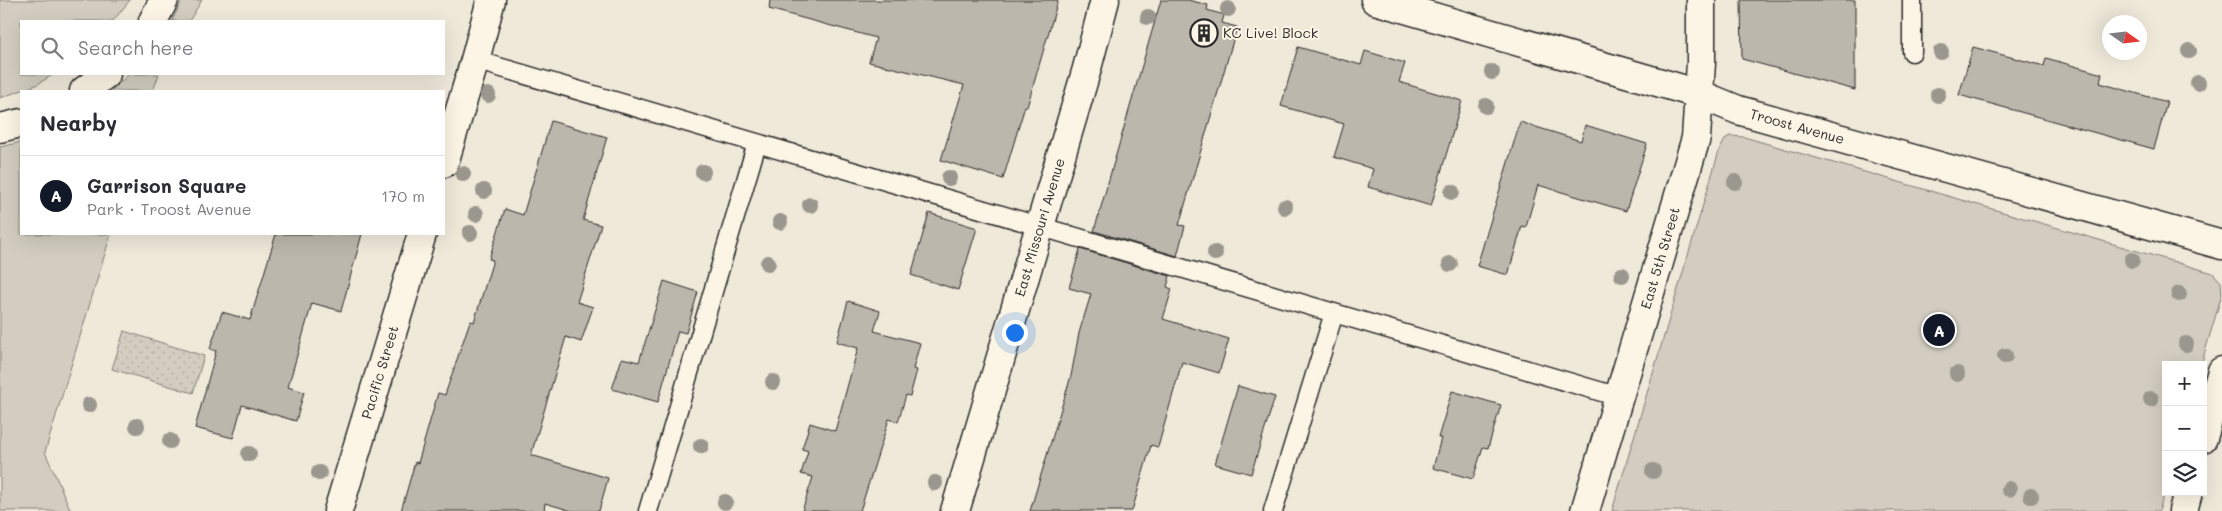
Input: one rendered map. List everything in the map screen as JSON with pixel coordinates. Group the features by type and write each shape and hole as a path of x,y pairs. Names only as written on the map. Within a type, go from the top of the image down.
{"main road":[{"path":"154,20 164,0"},
{"path":"445,161 491,0"},
{"name":"East Missouri Avenue","path":"955,511 1105,0"},
{"name":"Troost Avenue","path":"1375,0 1699,94 1738,110 2222,245"},
{"name":"East 5th Street","path":"1586,511 1696,138 1701,63 1701,0"},
{"path":"85,90 105,75"},
{"path":"0,128 20,123"},
{"name":"Pacific Street","path":"338,511 422,235"},
{"path":"2207,424 2222,371"},
{"path":"2183,511 2187,496"}],"lane":[{"path":"1912,0 1912,52"},
{"path":"475,60 1619,397"},
{"path":"648,511 757,143"},
{"path":"1273,511 1334,313"}],"shaded area":[{"path":"0,0 130,0 114,20 20,20 20,75 52,75 36,85 0,98"},
{"path":"182,0 202,0 190,20 172,20"},
{"path":"128,75 159,75 153,90 112,90"},
{"path":"1730,136 1744,137 2213,273 2221,282 2222,294 2202,361 2162,361 2163,496 2159,511 1612,511 1719,151 1726,138"},
{"path":"20,142 20,235 111,235 45,452 71,511 0,511 0,147"},
{"path":"124,331 204,356 193,393 112,369"}],"building":[{"path":"770,0 1058,0 1027,107 1025,106 1003,179 941,160 964,85 869,62 876,38 769,9"},
{"path":"1161,0 1188,0 1208,5 1207,10 1224,15 1222,23 1237,27 1179,225 1185,226 1177,256 1094,231"},
{"path":"1741,0 1855,0 1855,90 1742,59"},
{"path":"1298,47 1361,65 1365,51 1405,63 1399,82 1462,101 1431,206 1368,187 1373,169 1334,157 1344,124 1281,106"},
{"path":"1973,47 2044,66 2046,58 2102,74 2100,83 2167,102 2154,149 1959,95"},
{"path":"551,121 607,137 583,220 601,225 577,302 593,307 581,342 566,337 531,455 608,478 599,511 572,511 545,503 544,511 401,511 415,462 418,463 438,393 445,395 470,321 474,322 493,260 489,259 505,209 523,215"},
{"path":"1520,122 1581,141 1585,125 1647,144 1626,211 1538,185 1526,227 1522,226 1508,275 1477,266"},
{"path":"929,213 977,228 958,290 911,275"},
{"path":"276,235 362,235 341,311 312,303 288,387 304,392 296,421 242,405 233,438 195,428 216,351 210,349 222,312 250,320"},
{"path":"1080,249 1170,276 1167,287 1172,289 1163,319 1229,339 1219,373 1182,362 1158,447 1151,445 1132,511 1030,511 1071,376 1079,333 1091,294 1069,288"},
{"path":"664,281 698,292 686,333 678,331 658,402 612,389 622,358 639,362"},
{"path":"848,301 880,311 874,331 920,343 913,369 917,370 910,396 906,395 898,422 889,419 860,511 802,511 813,477 801,474 808,451 802,449 810,423 835,431 858,348 837,342"},
{"path":"1238,386 1275,397 1251,474 1215,464"},
{"path":"1452,391 1501,405 1488,448 1483,447 1473,479 1433,468 1441,438 1438,438"}],"place":[{"name":"KC Live! Block","path":"1204,33"},
{"name":"Garrison Square","path":"1939,330"}]}
